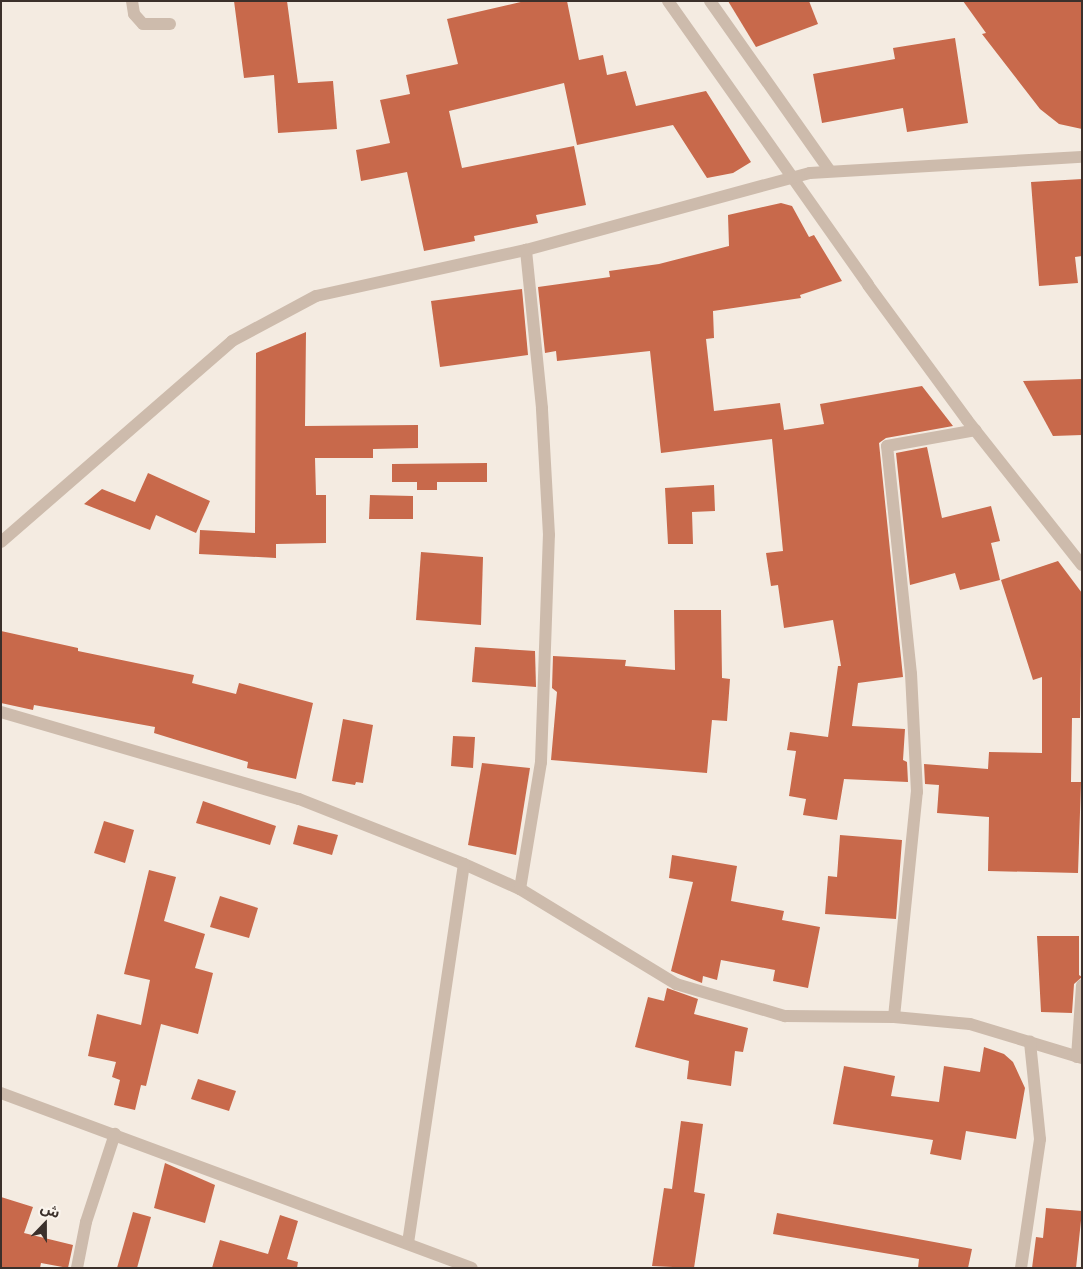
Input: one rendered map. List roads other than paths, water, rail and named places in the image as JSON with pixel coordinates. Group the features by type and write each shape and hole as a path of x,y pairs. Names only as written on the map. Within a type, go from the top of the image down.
{"street":[{"path":"132,1 134,14 143,24 170,24"},
{"path":"668,1 793,178 976,430 1082,565"},
{"path":"710,1 830,172"},
{"path":"1,542 232,340 316,296 526,250 793,178 830,172 1082,157"},
{"path":"520,889 541,762 549,535 542,408 526,250"},
{"path":"894,1017 917,792 911,674 887,446 976,430"},
{"path":"1,712 299,799 464,864 520,889 676,984 784,1016 894,1017 970,1024 1080,1058 1082,985"},
{"path":"408,1243 464,864"},
{"path":"1021,1268 1040,1139 1030,1042"},
{"path":"1,1093 472,1268"},
{"path":"77,1268 86,1222 115,1134"}]}
